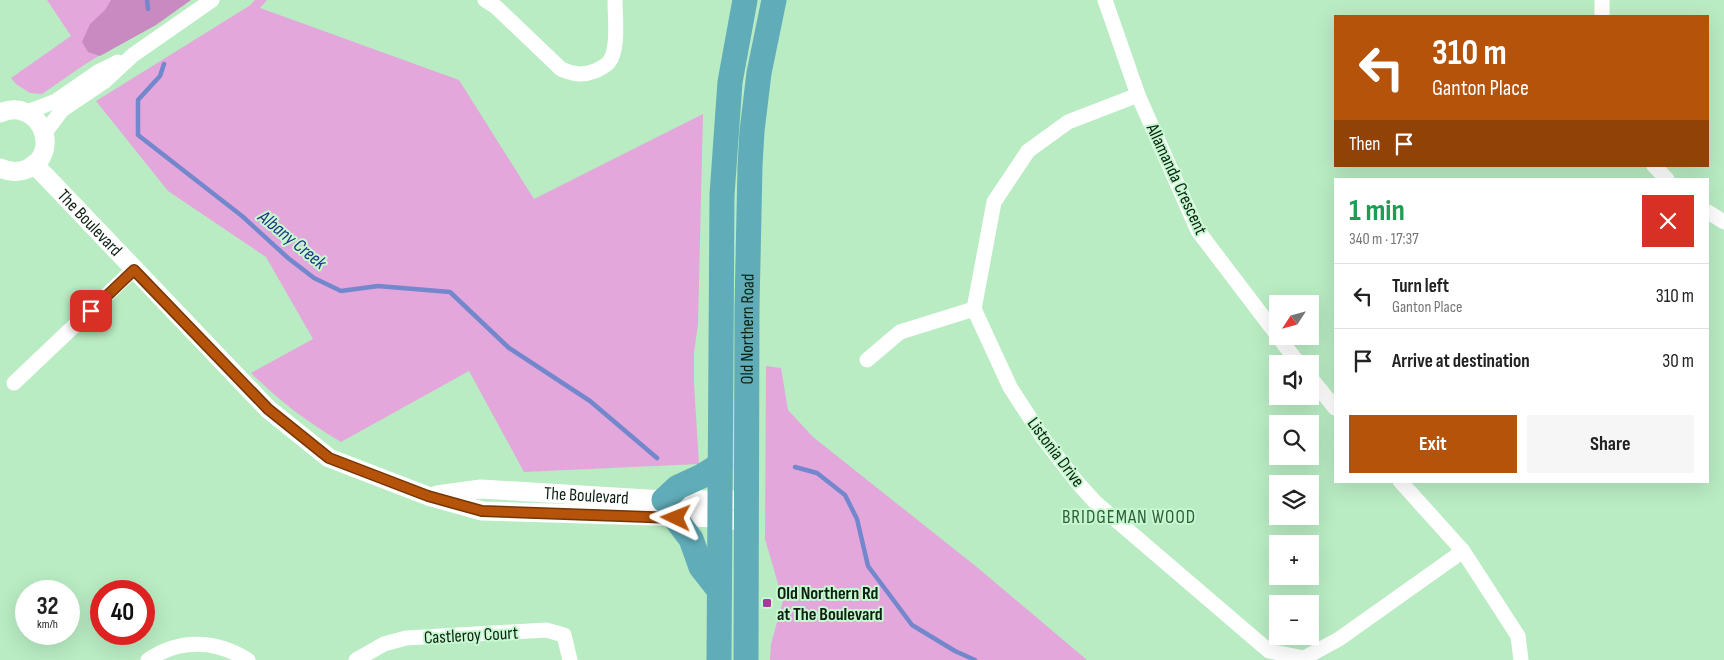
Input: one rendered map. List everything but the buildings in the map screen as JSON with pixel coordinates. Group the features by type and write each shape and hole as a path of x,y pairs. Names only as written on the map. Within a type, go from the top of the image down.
{"highway":[{"name":"Old Northern Road","path":"719,660 722,195 730,82 745,0"},
{"name":"Old Northern Road","path":"746,660 749,205 752,140 759,72 774,0"},
{"path":"719,590 701,567 691,539 670,509 678,487 720,465"}],"street":[{"path":"44,134 62,110 105,81 133,55 212,0"},
{"path":"485,0 496,7 561,69 574,74 588,74 609,62 615,50 615,0"},
{"name":"Allamanda Crescent","path":"1105,0 1138,95 1198,231 1292,355"},
{"path":"1602,0 1602,15"},
{"path":"26,112 56,101 98,72 133,55"},
{"path":"867,360 900,332 974,309 994,202 1028,151 1068,122 1138,95"},
{"path":"0,112 10,109 26,112 36,118 44,134 45,145 42,154 34,164 25,170 15,172 0,168"},
{"name":"The Boulevard","path":"34,164 268,409 329,458 428,496 482,511 720,509 746,511"},
{"path":"1655,167 1666,178"},
{"path":"1709,213 1724,222"},
{"path":"14,383 134,270"},
{"name":"Listonia Drive","path":"974,309 1010,387 1043,438 1077,482 1095,502 1269,651 1304,658 1339,639 1463,551"},
{"path":"1319,389 1334,407"},
{"path":"1402,483 1463,551 1518,636 1521,660"},
{"name":"Castleroy Court","path":"356,660 384,644 406,638 546,630 564,635 570,660"},
{"path":"148,660 180,646 207,644 234,652 248,660"}],"shaded area":[{"path":"47,0 190,0 84,65 42,94 30,93 16,84 11,78 71,36"},
{"path":"111,0 191,0 156,25 100,56 88,52 82,42 90,24 105,10"},
{"path":"255,0 267,0 260,8 459,80 534,199 703,114 698,324 694,353 699,464 524,472 469,371 341,442 294,410 251,373 313,339 266,257 168,191 96,101 249,6"},
{"path":"766,366 781,368 788,410 813,437 978,568 1087,660 770,660 771,644 783,601 765,539"}],"waterway":[{"name":"Albany Creek","path":"147,0 148,9"},
{"name":"Albany Creek","path":"164,64 160,76 138,100 138,135 242,216 288,258 314,278 341,291 378,286 450,292 509,348 590,401 657,458"},
{"name":"Albany Creek","path":"795,467 817,473 845,495 857,519 868,566 912,625 955,651 975,660"}],"place":[{"name":"Old Northern Rd at The Boulevard","path":"767,603"}],"district":[{"name":"BRIDGEMAN WOOD","path":"1129,516"}],"route":[{"path":"91,311 134,270 268,409 329,458 428,496 482,511 676,518"}]}
